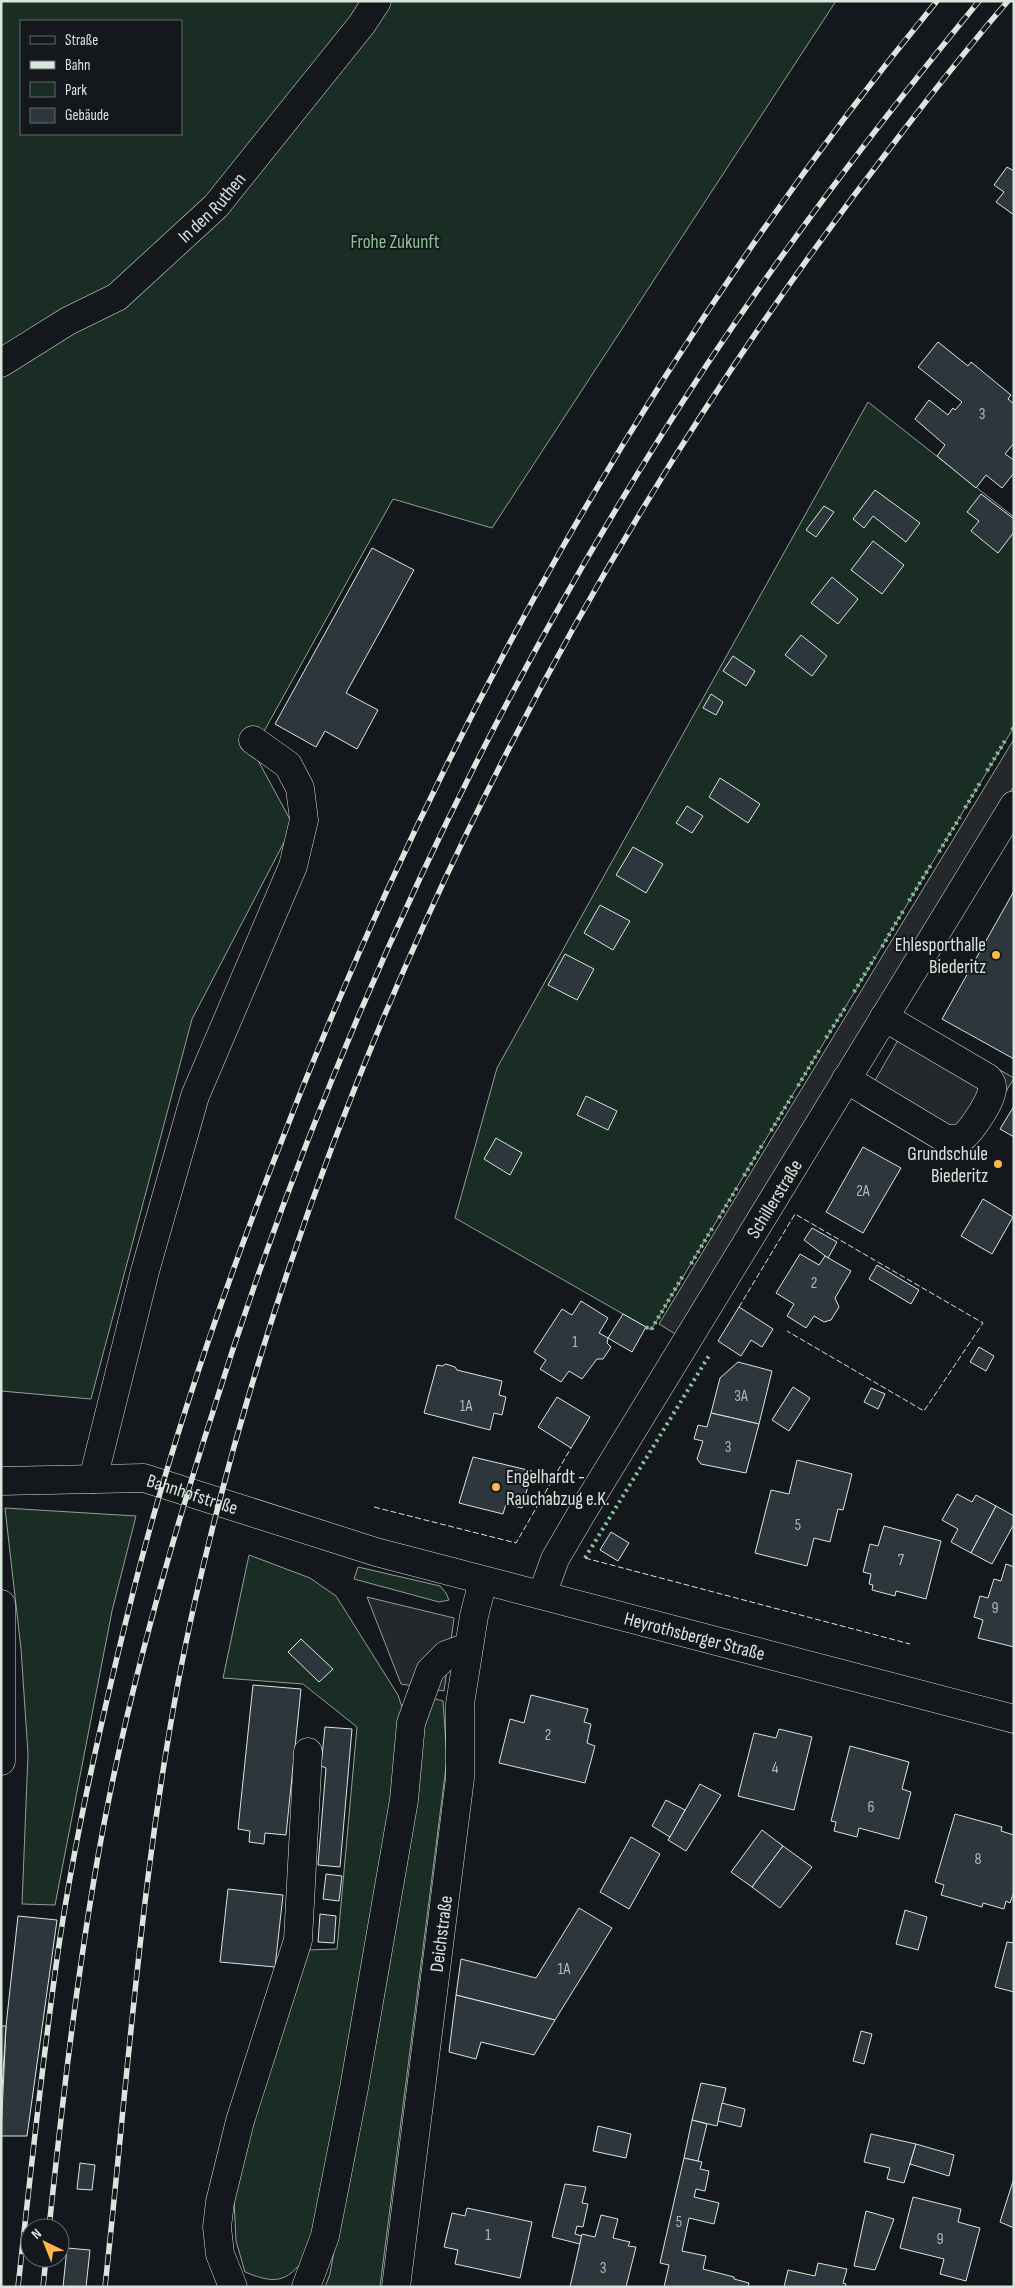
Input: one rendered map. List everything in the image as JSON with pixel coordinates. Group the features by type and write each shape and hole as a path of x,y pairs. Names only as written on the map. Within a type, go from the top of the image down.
{"street":[{"name":"In den Ruthen","path":"1,363 68,321 117,297 216,206 362,24 377,1"},
{"path":"92,1479 145,1271 195,1096 293,866 304,820 300,788 288,766 253,740"},
{"name":"Schillerstraße","path":"542,1595 547,1577 563,1544 1014,805"},
{"path":"846,1079 946,1139 962,1138 973,1128 992,1093 992,1086 988,1078 884,1017"},
{"name":"Bahnhofstraße","path":"1,1481 144,1478 376,1552"},
{"name":"Heyrothsberger Straße","path":"376,1552 1014,1719"},
{"name":"Deichstraße","path":"396,2287 460,1778 461,1749 458,1724 468,1647 483,1581"},
{"path":"1,1604 1,1761"},
{"path":"306,2287 325,2236 354,2088 404,1800 411,1722 430,1671 446,1655 468,1647"},
{"path":"233,2287 220,2254 217,2227 220,2202 240,2121 298,1940 308,1752"}],"green space":[{"name":"Frohe Zukunft","path":"1,1 836,1 492,528 393,499 253,751 293,825 192,1019 91,1399 1,1391"},
{"path":"868,402 1014,517 1014,727 651,1330 455,1218 497,1068"},
{"path":"5,1508 136,1516 112,1611 55,1905 22,1904 28,1754 21,1649"},
{"path":"249,1555 310,1578 336,1596 398,1695 403,1710 399,1787 310,2252 289,2275 275,2279 266,2279 245,2272 236,2241 234,2199 244,2137 306,1950 337,1949 357,1727 303,1684 223,1678"},
{"path":"358,1567 440,1586 449,1600 439,1602 354,1579"},
{"path":"428,1697 443,1701 447,1759 380,2287 325,2287 330,2274 411,1811"}],"shaded area":[{"path":"1014,739 1014,786 677,1335 659,1324"},
{"path":"910,1019 1014,1078 970,1152 959,1159 949,1157 861,1105"},
{"path":"367,1597 454,1618 444,1691 401,1684"}],"building":[{"path":"1007,167 1014,171 1014,215 996,202 1004,192 994,185"},
{"path":"938,342 968,366 971,362 1011,395 1008,399 1014,404 1014,443 1005,454 1014,460 1014,473 1002,488 986,475 976,488 937,456 945,445 915,419 929,400 948,415 953,408 955,410 962,402 918,367"},
{"path":"875,490 920,523 906,542 873,516 864,528 853,519"},
{"path":"981,494 1014,519 1014,532 998,553 971,531 979,521 967,512"},
{"path":"824,506 834,512 816,537 806,530"},
{"path":"873,541 904,565 882,594 851,570"},
{"path":"372,548 414,570 346,693 378,710 357,749 325,731 316,747 275,724"},
{"path":"832,577 858,599 838,624 811,603"},
{"path":"801,635 827,656 812,676 785,655"},
{"path":"733,656 755,671 746,686 723,671"},
{"path":"711,694 723,702 716,715 703,708"},
{"path":"720,778 760,804 748,823 709,797"},
{"path":"687,806 703,816 692,833 676,823"},
{"path":"633,847 663,864 646,893 616,875"},
{"name":"Ehlesporthalle Biederitz","path":"1014,891 1014,1059 942,1019"},
{"path":"600,905 630,921 613,950 584,933"},
{"path":"565,954 594,969 577,1000 548,985"},
{"path":"586,1096 617,1111 608,1130 577,1115"},
{"path":"1014,1106 1014,1137 1000,1129"},
{"path":"496,1138 522,1153 510,1175 484,1159"},
{"path":"863,1147 901,1168 863,1233 826,1212"},
{"path":"983,1199 1013,1217 992,1254 961,1236"},
{"path":"812,1228 837,1242 828,1258 804,1240"},
{"path":"800,1254 819,1265 825,1256 851,1271 835,1298 839,1307 831,1320 824,1322 814,1316 806,1328 787,1316 794,1304 776,1293"},
{"path":"877,1265 919,1290 911,1304 869,1279"},
{"path":"581,1301 608,1318 599,1333 608,1338 607,1343 611,1347 603,1359 597,1359 582,1379 569,1371 561,1382 540,1369 546,1360 534,1352 562,1309 572,1315"},
{"path":"739,1307 773,1329 762,1347 751,1340 741,1356 718,1341"},
{"path":"623,1314 646,1327 632,1352 608,1338"},
{"path":"979,1347 994,1356 986,1371 970,1362"},
{"path":"738,1362 772,1371 759,1424 711,1413 720,1378"},
{"path":"446,1364 455,1367 457,1370 502,1381 499,1395 506,1397 502,1415 494,1413 490,1430 424,1413 437,1365 442,1366"},
{"path":"793,1387 810,1398 789,1431 772,1420"},
{"path":"871,1388 885,1394 878,1409 864,1402"},
{"path":"557,1397 590,1417 571,1448 538,1427"},
{"path":"711,1413 759,1424 746,1473 701,1464 697,1459 703,1441 694,1439 698,1425 707,1427"},
{"name":"Engelhardt - Rauchabzug e.K.","path":"473,1457 532,1471 522,1508 506,1504 503,1514 459,1503"},
{"path":"797,1460 852,1474 843,1510 838,1509 830,1542 814,1538 807,1566 755,1553 771,1490 789,1494"},
{"path":"957,1494 972,1502 976,1495 996,1506 971,1553 951,1542 958,1529 942,1520"},
{"path":"996,1506 1014,1516 1014,1524 992,1564 971,1553"},
{"path":"884,1526 941,1541 926,1599 896,1591 895,1596 872,1590 873,1585 869,1584 871,1574 863,1572 870,1544 878,1546"},
{"path":"611,1532 629,1543 618,1561 600,1550"},
{"path":"1006,1564 1014,1567 1014,1647 978,1638 983,1620 974,1617 980,1596 988,1598 994,1579 1001,1581"},
{"path":"301,1639 333,1669 319,1682 288,1652"},
{"path":"253,1685 301,1689 286,1835 265,1833 264,1844 249,1842 250,1831 238,1829"},
{"path":"531,1695 588,1709 584,1722 591,1724 587,1743 595,1746 585,1783 499,1763 510,1719 524,1723"},
{"path":"325,1727 352,1729 340,1867 318,1865 326,1768 321,1766"},
{"path":"779,1729 812,1737 794,1810 738,1796 754,1733 776,1738"},
{"path":"850,1746 909,1762 902,1789 911,1792 899,1839 859,1828 857,1837 834,1831 836,1822 831,1821"},
{"path":"700,1784 721,1795 686,1851 668,1840"},
{"path":"666,1800 685,1810 670,1837 652,1826"},
{"path":"955,1814 1002,1827 1001,1831 1014,1835 1014,1892 1010,1903 1006,1901 1004,1909 983,1903 982,1907 941,1895 944,1885 935,1882"},
{"path":"762,1830 783,1846 752,1887 731,1872"},
{"path":"631,1837 660,1854 629,1909 600,1892"},
{"path":"783,1846 812,1867 780,1908 752,1887"},
{"path":"326,1874 342,1876 339,1901 323,1899"},
{"path":"228,1889 283,1895 275,1967 220,1962"},
{"path":"579,1908 612,1928 555,2020 456,1995 461,1959 536,1978"},
{"path":"905,1910 927,1917 918,1950 896,1944"},
{"path":"320,1914 336,1916 334,1943 318,1942"},
{"path":"18,1916 57,1920 27,2136 1,2136 6,2026"},
{"path":"1007,1942 1014,1943 1014,1992 995,1987"},
{"path":"456,1995 555,2020 534,2055 481,2042 476,2059 449,2052"},
{"path":"1,2026 6,2026 1,2107"},
{"path":"861,2031 872,2034 864,2064 853,2061"},
{"path":"701,2083 726,2088 717,2126 692,2120"},
{"path":"722,2103 745,2109 741,2127 718,2121"},
{"path":"692,2120 707,2124 698,2161 684,2158"},
{"path":"598,2126 631,2134 626,2158 593,2151"},
{"path":"871,2134 916,2144 904,2183 887,2179 890,2168 864,2162"},
{"path":"916,2144 954,2155 949,2176 910,2164"},
{"path":"684,2158 702,2162 700,2169 709,2171 705,2191 696,2189 694,2197 719,2203 714,2224 689,2218 682,2251 706,2256 703,2269 749,2283 748,2287 664,2287 669,2265 660,2263"},
{"path":"80,2163 95,2165 92,2190 77,2189"},
{"path":"1014,2178 1014,2228 1000,2222"},
{"path":"565,2184 586,2187 582,2203 588,2204 583,2227 577,2226 575,2234 582,2236 580,2244 552,2237"},
{"path":"913,2197 961,2209 958,2222 980,2228 966,2281 940,2274 944,2259 900,2248"},
{"path":"467,2208 532,2222 520,2278 455,2264 458,2250 444,2247 452,2213 465,2216"},
{"path":"866,2211 894,2219 875,2270 854,2266"},
{"path":"601,2215 618,2219 613,2238 630,2242 628,2246 636,2247 626,2287 570,2287 582,2234 595,2237"},
{"path":"70,2248 90,2250 86,2287 63,2287 65,2268 70,2268"},
{"path":"818,2263 847,2269 843,2283 846,2284 845,2287 784,2287 788,2270 815,2276"}],"railway":[{"path":"18,2287 60,1938 76,1845 105,1706 139,1569 168,1466 218,1314 273,1163 336,1007 404,854 478,703 558,555 644,410 736,269 833,133 937,1"},
{"path":"50,2218 70,2044 89,1907 107,1806 146,1639 193,1475 256,1282 306,1145 361,1010 421,876 485,745 554,616 628,489 706,366 770,272 872,135 979,1"},
{"path":"105,2287 140,1942 151,1857 163,1771 195,1601 246,1405 309,1210 383,1019 467,832 562,650 665,473 777,302 897,139 951,69 1008,1"},
{"path":"43,2287 45,2268"}],"hedge":[{"path":"987,771 1006,739"},
{"path":"965,808 981,781"},
{"path":"939,852 960,817"},
{"path":"909,901 932,863"},
{"path":"882,947 903,911"},
{"path":"854,992 875,957"},
{"path":"826,1038 847,1005"},
{"path":"798,1086 820,1049"},
{"path":"771,1131 792,1096"},
{"path":"744,1176 764,1142"},
{"path":"719,1218 738,1186"},
{"path":"691,1264 713,1227"},
{"path":"646,1327 651,1330 684,1274"},
{"path":"585,1558 710,1354"}],"fence":[{"path":"739,1307 795,1214 983,1323 924,1411 787,1331"},
{"path":"374,1507 516,1543 571,1448"},
{"path":"585,1558 910,1644"}],"place":[{"name":"Ehlesporthalle Biederitz","path":"996,955"},
{"name":"Grundschule Biederitz","path":"998,1164"},
{"name":"Engelhardt - Rauchabzug e.K.","path":"496,1487"}]}
